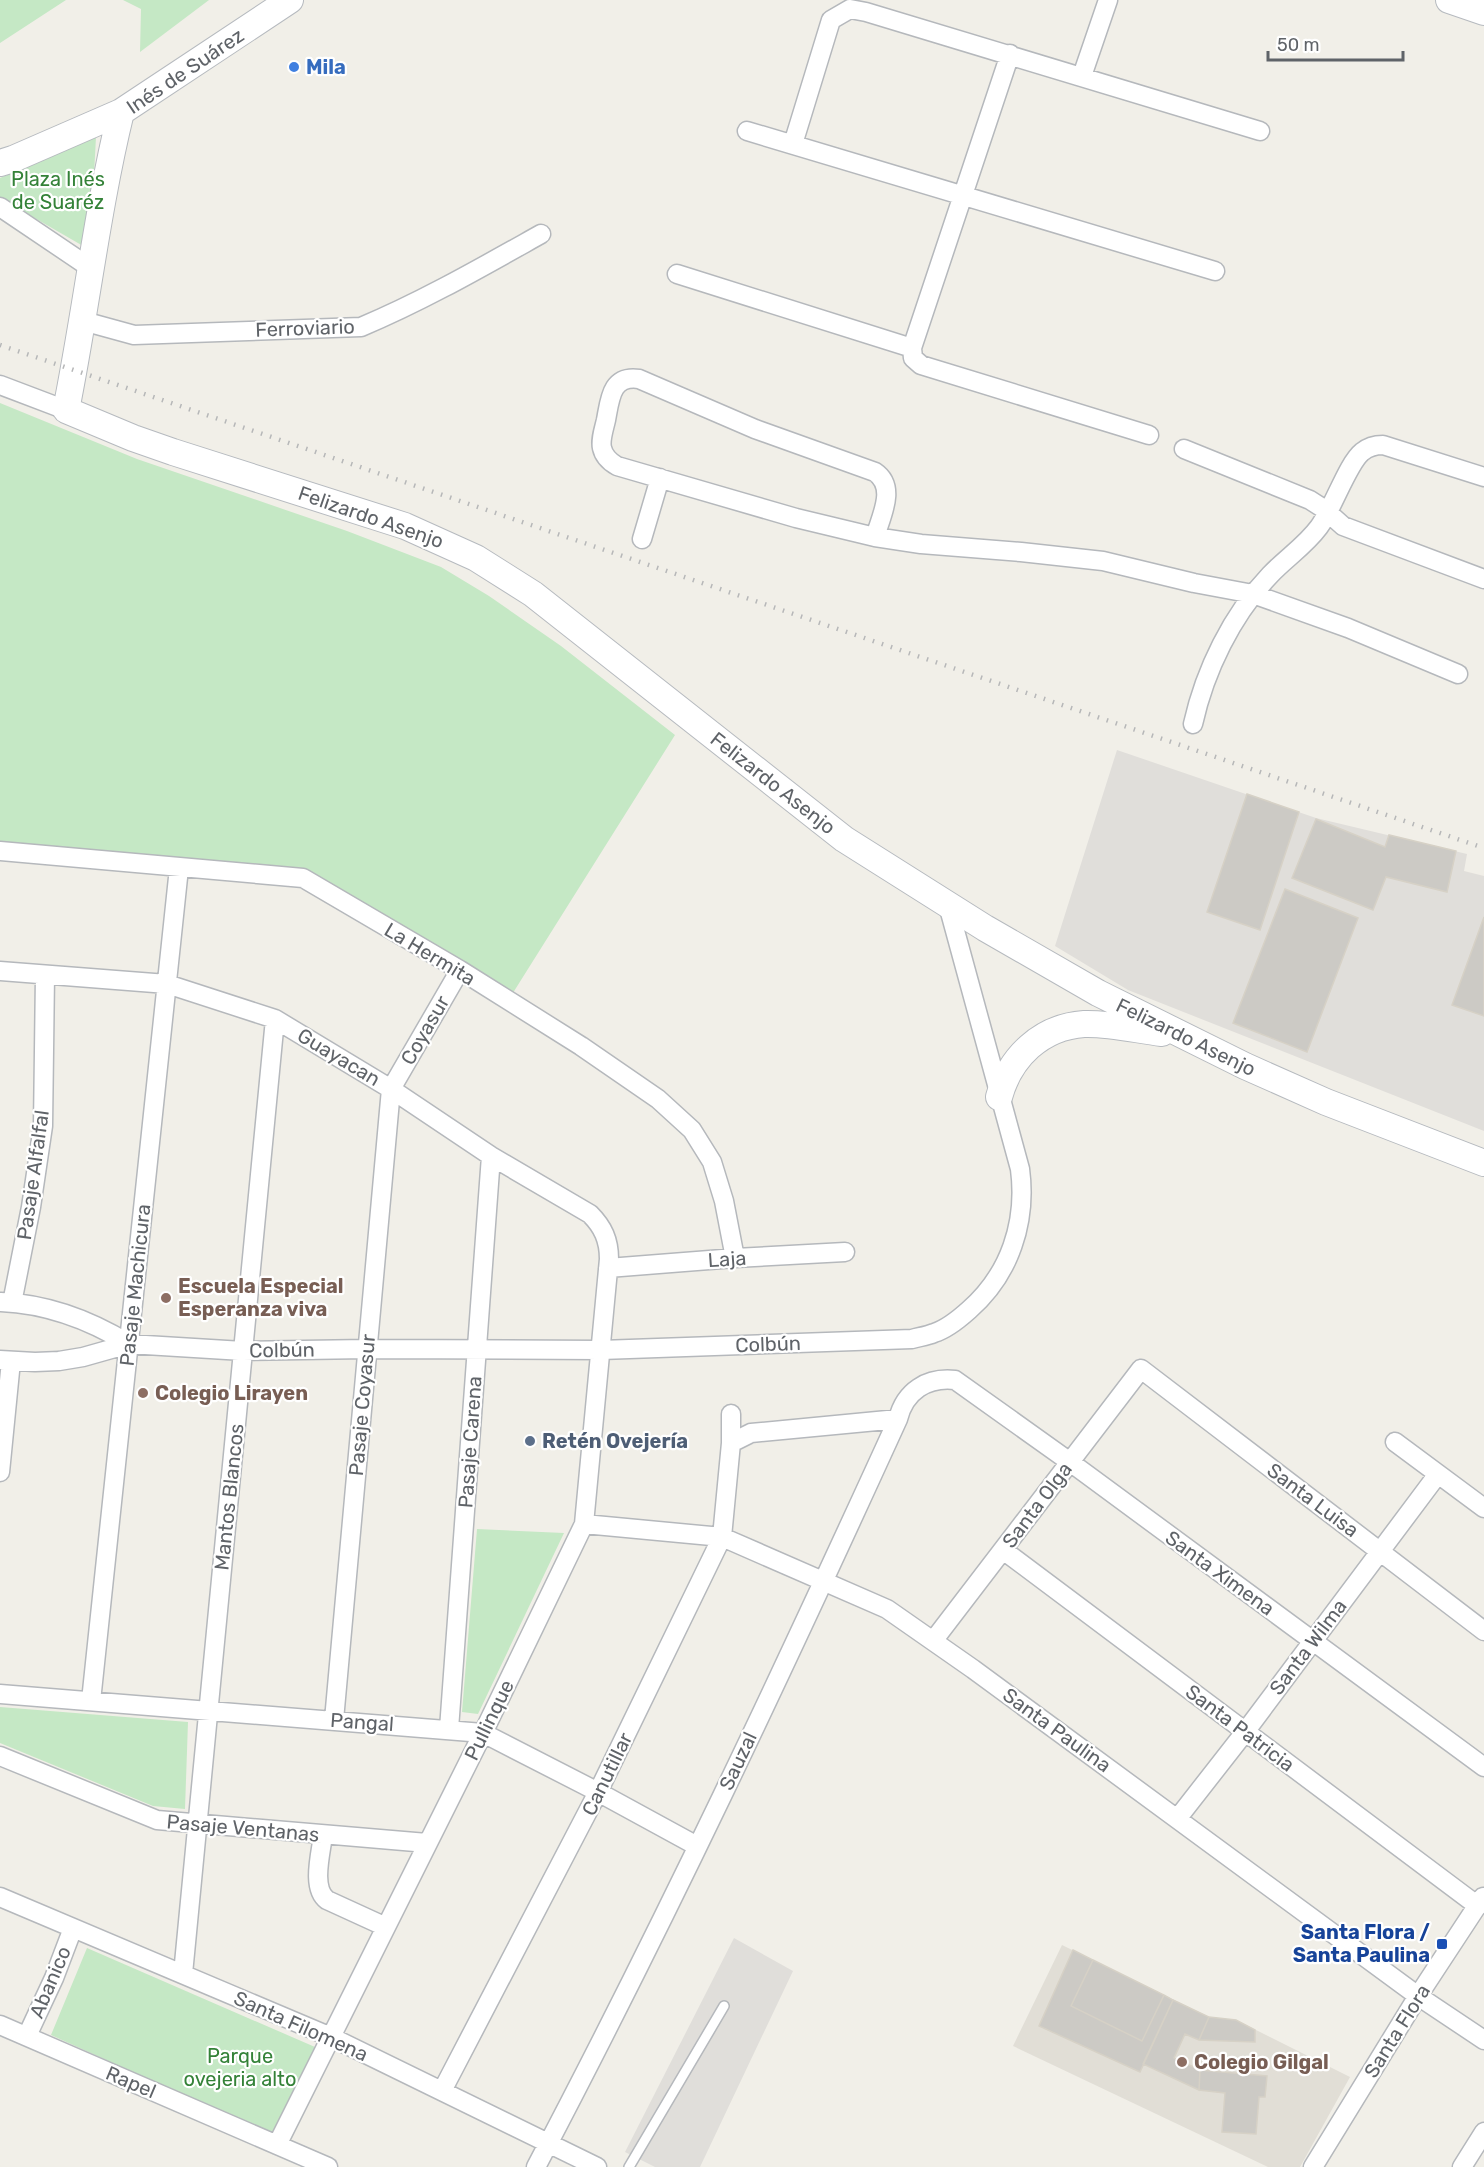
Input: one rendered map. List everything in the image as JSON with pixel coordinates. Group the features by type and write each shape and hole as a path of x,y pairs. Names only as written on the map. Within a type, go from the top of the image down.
{"street":[{"name":"Inés de Suárez","path":"66,410 92,269 107,168 121,112 291,0"},
{"path":"1082,76 1108,0"},
{"path":"1449,0 1479,7"},
{"path":"793,144 831,20 850,9 1010,54 1260,131"},
{"path":"1010,54 912,348 913,358 921,365 1149,435"},
{"path":"0,163 121,112"},
{"path":"747,131 1215,271"},
{"path":"0,207 92,269"},
{"name":"Ferroviario","path":"83,321 134,335 361,327 460,279 541,234"},
{"path":"677,274 912,348"},
{"path":"875,537 887,491 883,478 874,472 755,429 639,379 624,379 612,392 602,437 602,449 608,459 617,466 796,519 875,537 921,544 1103,561 1202,585 1253,594 1348,628 1458,674"},
{"path":"0,385 66,410"},
{"name":"Felizardo Asenjo","path":"66,410 173,453 405,526 476,558 533,594 844,839 948,905 1098,993 1180,1035 1326,1102 1484,1163"},
{"path":"1193,724 1204,684 1236,619 1253,594 1305,543 1329,513 1357,457 1368,447 1376,445 1390,447 1484,477"},
{"path":"1184,449 1310,501 1329,513 1343,526 1484,579"},
{"path":"642,539 660,478"},
{"name":"La Hermita","path":"0,851 303,878 460,970 581,1046 658,1099 692,1130 711,1162 724,1202 735,1258"},
{"name":"Pasaje Machicura","path":"92,1701 179,868"},
{"name":"Colbún","path":"6,1361 35,1362 83,1357 129,1344 243,1351 601,1350 912,1339 935,1333 950,1325 976,1304 999,1275 1020,1222 1022,1204 1020,1169 948,905"},
{"name":"Coyasur","path":"391,1089 460,970"},
{"name":"Guayacan","path":"0,971 167,984 275,1019 391,1089 492,1156 590,1214 598,1222 608,1241 608,1268"},
{"name":"Pasaje Alfalfal","path":"6,1303 31,1207 43,1126 45,975"},
{"name":"Mantos Blancos","path":"183,1974 275,1019"},
{"path":"999,1097 1006,1075 1024,1051 1035,1041 1060,1029 1098,1024 1180,1035"},
{"name":"Pasaje Coyasur","path":"334,1720 391,1089"},
{"name":"Pasaje Carena","path":"449,1729 492,1156"},
{"name":"Laja","path":"608,1268 845,1252"},
{"name":"Pullinque","path":"277,2145 483,1733 584,1524 608,1268"},
{"name":"Colbún","path":"6,1303 36,1306 69,1315 108,1331 129,1344"},
{"path":"0,1472 6,1361"},
{"name":"Santa Olga","path":"933,1641 1141,1369"},
{"name":"Santa Luisa","path":"1141,1369 1484,1631"},
{"name":"Sauzal","path":"536,2167 698,1846 823,1583 905,1401 918,1387 935,1380 955,1380"},
{"name":"Santa Ximena","path":"955,1380 1484,1767"},
{"name":"Canutillar","path":"442,2091 598,1792 722,1537 731,1443 731,1414"},
{"path":"731,1443 751,1433 898,1419"},
{"path":"1395,1442 1484,1508"},
{"name":"Santa Wilma","path":"1177,1819 1438,1474"},
{"name":"Santa Paulina","path":"584,1524 722,1537 887,1609 1418,1996 1484,2040"},
{"name":"Santa Patricia","path":"1003,1550 1245,1732 1481,1901"},
{"name":"Pangal","path":"0,1694 483,1733 698,1846"},
{"name":"Pasaje Ventanas","path":"0,1756 157,1820 427,1843"},
{"path":"323,1835 318,1884 320,1893 327,1900 386,1927"},
{"name":"Santa Filomena","path":"0,1897 331,2037 597,2167"},
{"name":"Santa Flora","path":"1314,2167 1418,1996 1481,1901"},
{"name":"Abanico","path":"27,2036 54,1978 73,1928"},
{"name":"Rapel","path":"0,2025 328,2167"},
{"path":"1462,2167 1484,2132"}],"lane":[{"path":"629,2167 724,2006"}],"shaded area":[{"path":"1117,750 1316,818 1467,854 1464,871 1484,876 1484,1131 1128,990 1055,946"},
{"path":"734,1938 793,1971 700,2167 655,2167 625,2152"},
{"name":"Colegio Gilgal","path":"1062,1945 1209,2017 1236,2020 1350,2077 1300,2167 1268,2167 1013,2046"}],"green space":[{"path":"0,0 66,0 0,43"},
{"path":"123,0 209,0 140,52 141,9"},
{"name":"Plaza Inés de Suaréz","path":"96,137 90,250 0,198 0,178"},
{"path":"0,403 137,459 347,531 441,567 489,596 561,646 675,735 511,996 309,875 0,844"},
{"path":"477,1529 564,1533 478,1714 462,1712"},
{"path":"0,1707 188,1722 185,1809 153,1806 0,1743"},
{"name":"Parque ovejeria alto","path":"87,1948 315,2047 272,2135 51,2035"}],"building":[{"path":"1247,794 1299,812 1260,930 1207,912"},
{"path":"1316,819 1385,847 1389,835 1456,851 1447,892 1386,877 1373,910 1292,878"},
{"path":"1285,889 1358,918 1307,1052 1233,1023"},
{"path":"1484,917 1484,1016 1452,1005"},
{"path":"1073,1950 1093,1960 1071,2006 1142,2041 1164,1995 1173,2000 1140,2072 1039,2026"},
{"path":"1093,1960 1164,1995 1142,2041 1071,2006"},
{"path":"1173,2000 1209,2017 1199,2040 1185,2034 1174,2058 1200,2070 1199,2090 1143,2064"},
{"path":"1209,2017 1236,2020 1255,2030 1255,2042 1199,2040"},
{"path":"1200,2070 1267,2076 1265,2097 1259,2097 1256,2134 1222,2132 1225,2093 1199,2090"}],"railway":[{"path":"0,345 1484,848"}],"place":[{"name":"Mila","path":"294,67"},
{"name":"Escuela Especial Esperanza viva","path":"166,1298"},
{"name":"Colegio Lirayen","path":"143,1393"},
{"name":"Retén Ovejería","path":"530,1441"},
{"name":"Santa Flora / Santa Paulina","path":"1442,1944"},
{"name":"Colegio Gilgal","path":"1182,2062"}]}
